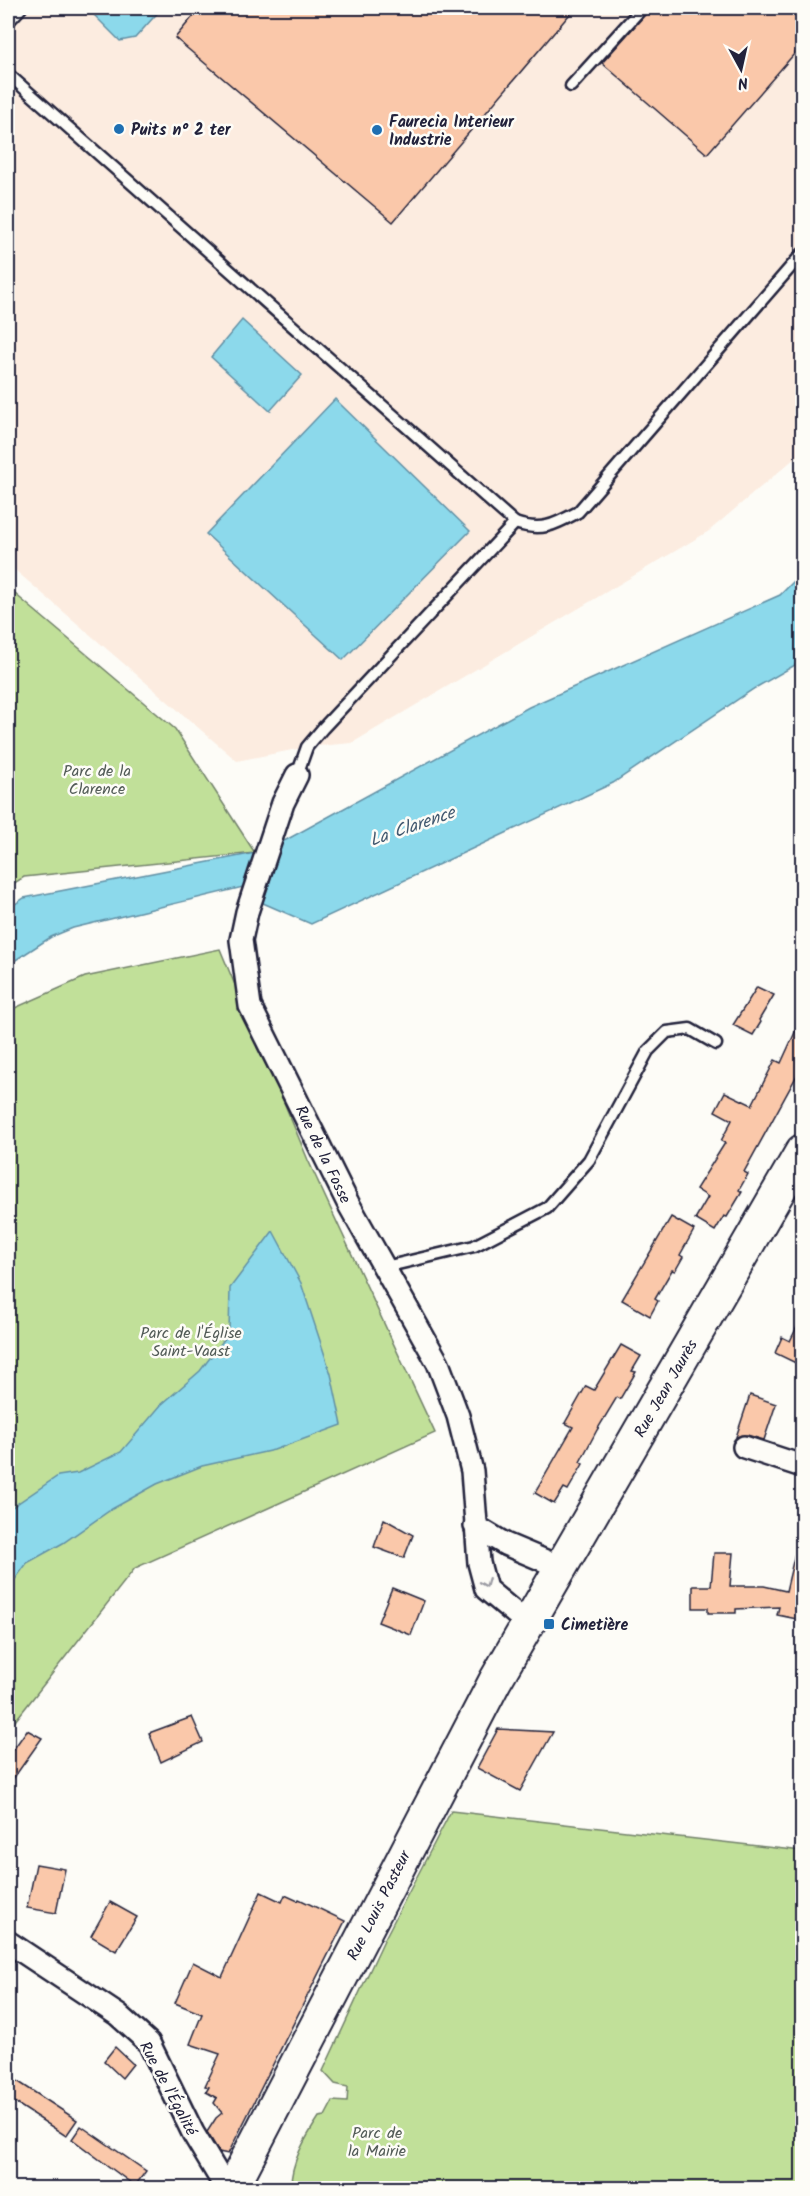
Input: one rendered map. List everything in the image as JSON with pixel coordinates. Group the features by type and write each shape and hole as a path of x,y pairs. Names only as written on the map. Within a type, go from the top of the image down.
{"main road":[{"name":"Rue Jean Jaurès","path":"528,1624 802,1151"},
{"name":"Rue Louis Pasteur","path":"231,2188 450,1767 528,1624"}],"street":[{"name":"Rue de la Fosse","path":"297,775 283,802 247,912 241,940 250,1006 348,1203 438,1363 458,1416 472,1471 479,1563 486,1589 528,1624"},
{"path":"744,1448 802,1466"},
{"path":"475,1526 505,1544 562,1568"},
{"name":"Rue de l'Égalité","path":"8,1942 118,2015 149,2043 193,2133 226,2188"}],"lane":[{"path":"8,22 21,8"},
{"path":"571,86 642,8"},
{"path":"8,74 515,523 530,528 554,525 578,512 802,254"},
{"path":"297,775 308,747 323,728 515,523"},
{"path":"385,1267 474,1246 547,1208 589,1160 648,1051 667,1032 690,1029 716,1044"}],"shaded area":[{"path":"8,8 802,8 802,452 709,531 352,743 307,747 237,761 8,564"}],"green space":[{"name":"Parc de la Clarence","path":"8,588 175,729 255,853 24,877 8,887"},
{"name":"Parc de l'Église Saint-Vaast","path":"220,949 308,1160 435,1433 135,1568 8,1730 8,1011 85,977"},
{"name":"Parc de la Mairie","path":"451,1811 802,1851 802,2188 291,2188 296,2160 319,2117 325,2116 333,2101 347,2102 348,2087 335,2084 323,2071 384,1940"}],"water":[{"path":"92,8 162,8 135,38 120,41 93,14"},
{"path":"242,320 302,375 270,411 211,357"},
{"path":"335,399 470,531 343,660 206,534"},
{"name":"La Clarence","path":"802,573 802,661 755,688 613,783 311,924 263,903 243,887 73,928 51,937 8,965 8,909 24,898 255,853 286,840 529,707 780,595"},
{"path":"273,1231 301,1283 331,1374 342,1425 274,1450 202,1466 157,1484 112,1509 63,1543 27,1563 8,1589 8,1510 58,1476 78,1473 121,1452 161,1405 200,1371 229,1333 230,1288"}],"building":[{"name":"Faurecia Interieur Industrie","path":"200,8 575,8 393,222 175,38"},
{"path":"651,8 802,8 802,45 707,154 602,63"},
{"path":"757,987 774,995 753,1035 733,1025"},
{"path":"802,1017 802,1066 744,1172 748,1174 739,1190 742,1192 727,1217 724,1216 715,1231 695,1219 708,1197 696,1189 725,1143 721,1141 732,1120 715,1111 725,1092 752,1105 775,1060 781,1063"},
{"path":"671,1217 694,1230 680,1255 683,1257 675,1271 672,1270 655,1299 658,1301 650,1316 622,1300"},
{"path":"802,1317 802,1366 775,1353 782,1337 790,1341"},
{"path":"621,1345 641,1356 632,1371 636,1372 620,1399 617,1397 597,1430 580,1462 583,1464 568,1490 564,1488 554,1504 535,1493 573,1427 565,1423 586,1386 594,1390"},
{"path":"750,1395 776,1404 764,1440 747,1435 736,1437"},
{"path":"384,1519 413,1535 404,1558 374,1547"},
{"path":"714,1553 733,1553 730,1586 764,1586 786,1591 795,1553 802,1554 802,1620 777,1615 779,1607 736,1609 736,1613 708,1613 708,1608 693,1608 693,1586 711,1586"},
{"path":"392,1588 424,1601 411,1635 378,1622"},
{"path":"192,1717 203,1742 161,1762 149,1733"},
{"path":"498,1729 553,1732 520,1791 477,1768"},
{"path":"27,1730 42,1738 8,1786 8,1757"},
{"path":"36,1864 65,1869 56,1913 27,1908"},
{"path":"261,1892 282,1902 285,1895 298,1901 299,1899 345,1921 228,2154 219,2152 207,2132 222,2113 214,2103 217,2098 206,2092 209,2087 205,2086 220,2054 190,2044 202,2014 175,2003 193,1962 222,1977"},
{"path":"110,1902 137,1917 116,1951 91,1936"},
{"path":"115,2047 133,2064 122,2078 104,2061"},
{"path":"8,2075 77,2120 66,2136 8,2098"},
{"path":"81,2126 146,2171 135,2186 72,2139"}],"place":[{"name":"Puits n° 2 ter","path":"119,129"},
{"name":"Faurecia Interieur Industrie","path":"377,130"},
{"name":"Cimetière","path":"549,1624"}]}
